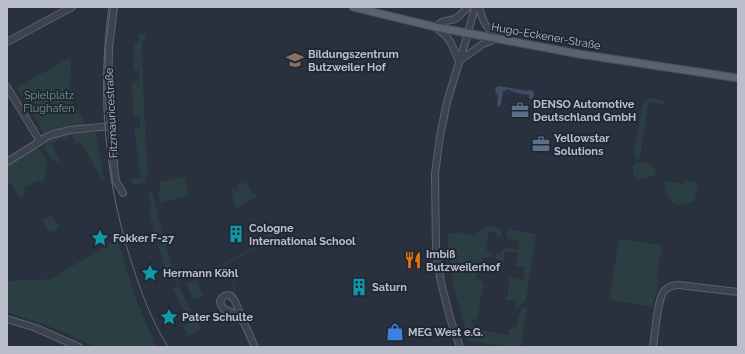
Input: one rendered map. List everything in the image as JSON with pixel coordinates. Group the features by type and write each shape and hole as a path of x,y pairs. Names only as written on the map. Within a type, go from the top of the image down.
{"main road":[{"name":"Hugo-Eckener-Straße","path":"353,7 434,27 598,57 738,78"}],"street":[{"path":"8,43 72,7"},
{"name":"Fitzmauricestraße","path":"114,7 109,48 108,93 116,181 123,193"},
{"path":"459,61 451,42 434,27 442,22 455,19 468,7"},
{"path":"460,347 440,282 436,252 435,174 440,136 447,102 475,7"},
{"path":"459,61 483,44 497,38 485,25 479,7"},
{"path":"7,87 39,142"},
{"path":"7,162 46,137 62,132 111,126"},
{"path":"653,347 660,302 664,291 668,288 679,284 738,292"},
{"path":"244,323 237,315 224,309 221,305 220,302 224,296 231,296 235,301 255,347"},
{"path":"7,319 36,328 79,347"}],"green space":[{"path":"139,33 146,35 145,40 142,40 144,113 148,175 145,179 145,183 132,185 131,179 141,177 134,128 140,127 140,117 133,116 132,82 139,81 139,71 133,70 134,47 135,44 138,44"},
{"name":"Spielplatz Flughafen","path":"71,57 70,98 86,125 66,127 45,133 17,87"},
{"path":"651,98 666,103 648,102 640,159 637,159 634,155 642,106 645,100"},
{"path":"70,134 96,134 100,153 104,183 80,142 76,144 71,135 63,140 61,138 51,144 61,163 53,160 45,149 46,141 58,137"},
{"path":"35,148 40,150 47,161 45,179 41,183 38,180 24,189 26,192 23,194 24,196 21,199 10,183 7,184 7,165"},
{"path":"638,162 653,167 656,175 637,180 633,174 633,171 634,164"},
{"path":"185,176 189,196 162,202 163,211 158,192 160,191 160,182"},
{"path":"249,179 246,182 253,195 257,193 255,198 235,209 232,189 234,188 236,192 239,190 237,186"},
{"path":"685,180 699,183 694,201 684,205 676,205 668,198 664,181 684,184"},
{"path":"152,191 170,262 184,296 201,328 188,336 183,326 190,322 173,289 178,286 174,277 169,278 158,246 163,244 160,233 155,234 149,211 149,208 152,208 148,192"},
{"path":"52,215 60,227 50,233 43,220"},
{"path":"282,221 283,231 226,265 237,294 225,267 225,261 226,263 255,246 252,241 256,245 254,240 257,245 260,243 258,240 279,227"},
{"path":"486,226 502,230 502,234 499,237 496,237 497,233 489,232 486,248 488,252 492,253 491,257 483,257 481,273 476,276 477,280 479,279 482,281 485,286 482,292 477,319 472,319 471,326 474,326 474,329 508,335 509,330 516,327 521,310 524,307 527,308 521,347 507,347 469,341 453,285 447,233 455,234 456,232 473,235"},
{"path":"510,230 536,234 526,301 519,305 517,310 515,310 516,301 506,300 505,298 507,297 510,277 523,280 525,267 515,266 517,263 518,253 505,251 504,261 495,258 496,253 501,253 503,248 518,249 520,241 509,239 507,237 507,232"},
{"path":"117,239 137,301 156,347 94,347 64,332 7,312 7,281 51,279"},
{"path":"619,239 662,245 657,276 659,280 652,307 609,299"},
{"path":"197,279 203,296 193,300 186,283"}],"water":[{"path":"499,86 529,90 533,91 534,94 532,100 529,98 529,95 517,93 507,89 506,91 503,91 501,104 499,107 497,106 498,95 495,90"}],"tram line":[{"path":"109,7 105,39 104,72 104,104 109,167 122,230 131,261 151,316 168,347"}],"place":[{"name":"Bildungszentrum Butzweiler Hof","path":"295,60"},
{"name":"DENSO Automotive Deutschland GmbH","path":"520,110"},
{"name":"Yellowstar Solutions","path":"541,144"},
{"name":"Cologne International School","path":"236,234"},
{"name":"Fokker F-27","path":"100,238"},
{"name":"Imbiß Butzweilerhof","path":"413,260"},
{"name":"Hermann Köhl","path":"150,273"},
{"name":"Saturn","path":"359,287"},
{"name":"Pater Schulte","path":"169,317"},
{"name":"MEG West e.G.","path":"395,332"}]}
